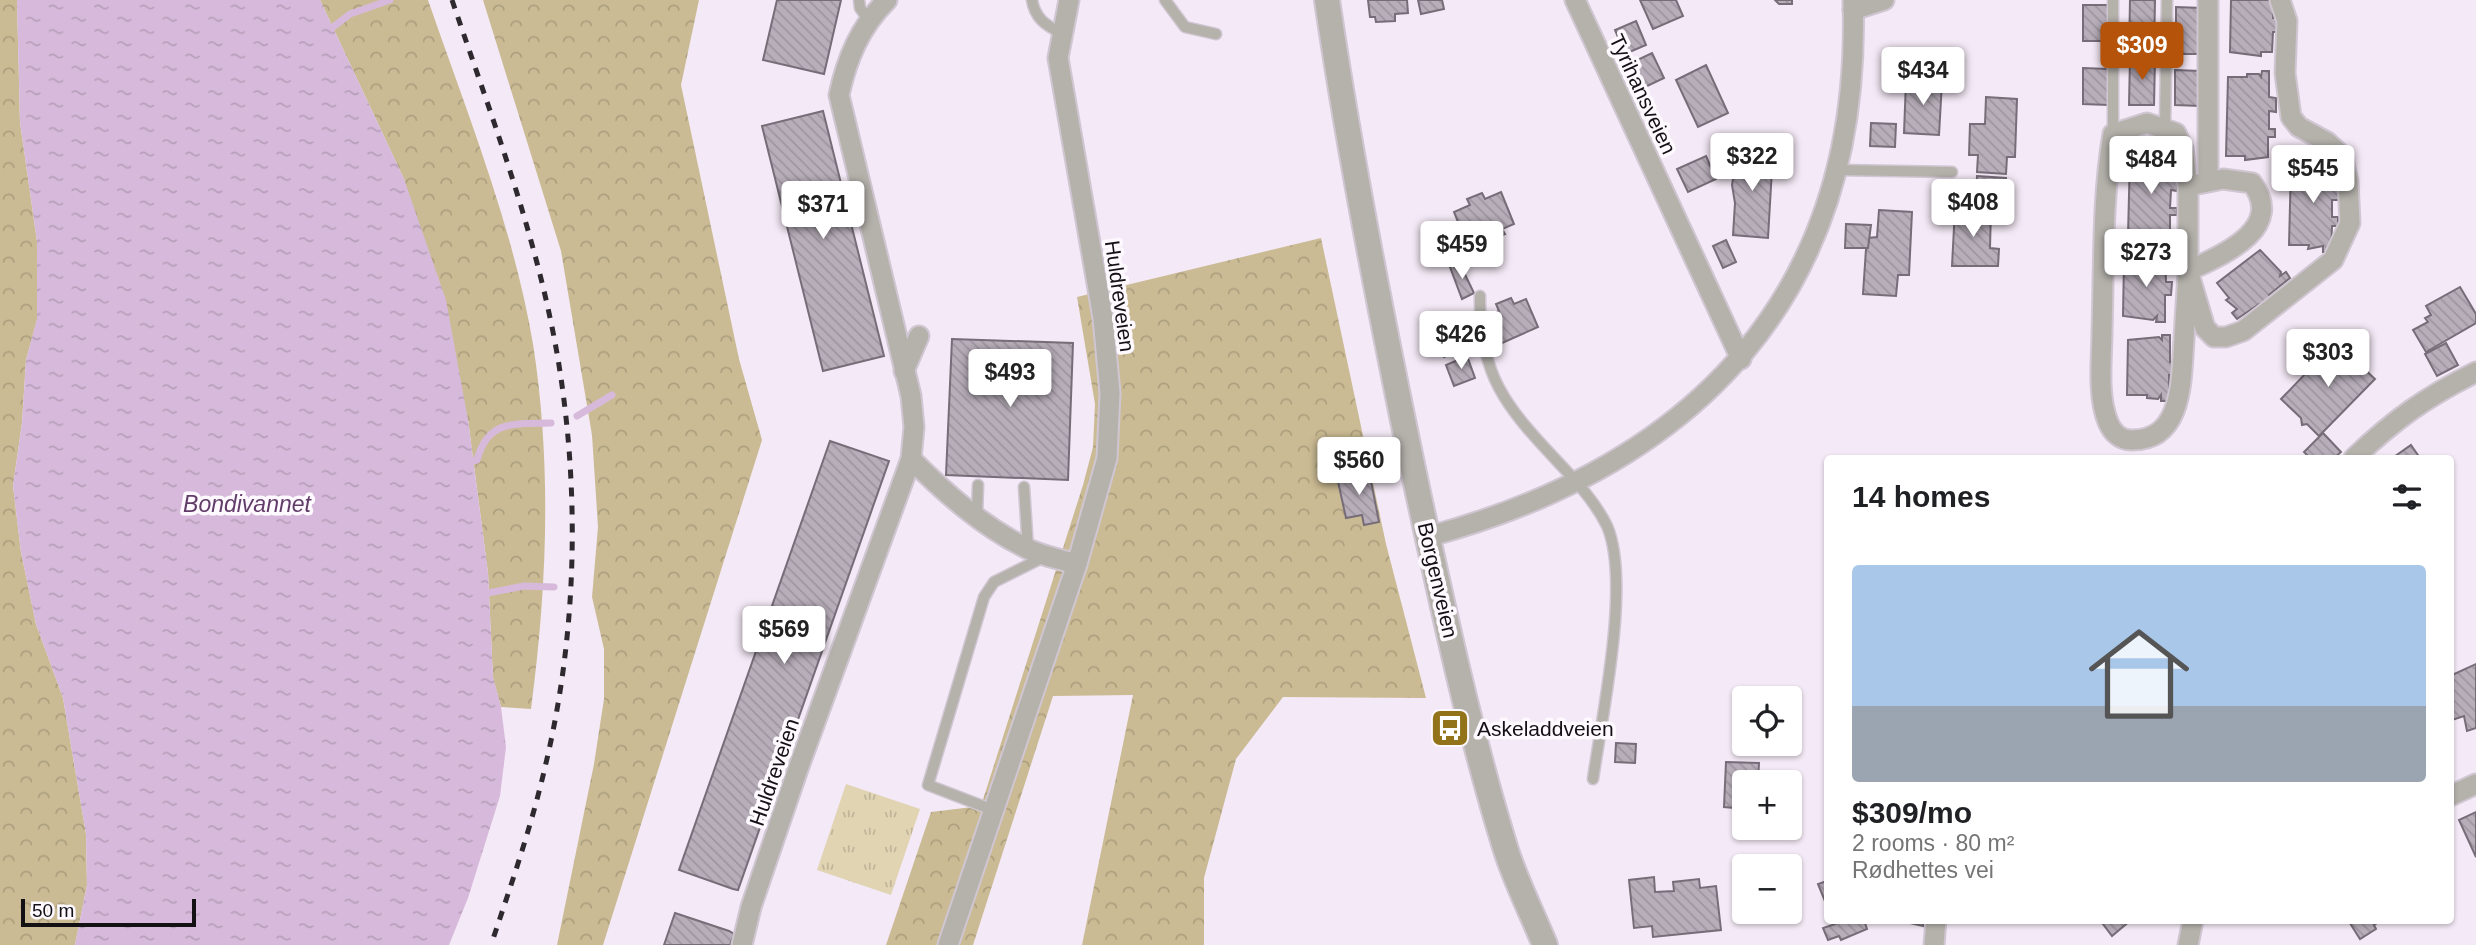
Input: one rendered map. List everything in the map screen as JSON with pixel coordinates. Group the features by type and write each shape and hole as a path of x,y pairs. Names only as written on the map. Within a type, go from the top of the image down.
{"street":[{"name":"Huldreveien","path":"742,945 751,907 798,769 911,458 914,426 904,371 840,109 839,95 843,74 869,19 887,0"},
{"name":"Huldreveien","path":"948,945 1077,564 1107,458 1110,393 1103,318 1058,58 1069,0"},
{"name":"Borgenveien","path":"1327,0 1345,121 1371,262 1427,537 1466,705 1506,849 1545,945"},
{"name":"Tyrihansveien","path":"1575,0 1741,359"},
{"path":"1427,537 1527,506 1640,446 1687,411 1741,359 1772,317 1802,265 1838,170 1847,120 1853,5 1884,0"},
{"path":"2208,0 2208,181"},
{"path":"2188,271 2205,328 2214,337 2227,337 2243,331 2315,276 2333,260 2344,242 2350,223 2348,181 2342,156 2327,142 2299,127 2291,117 2285,73 2287,21 2280,0"},
{"path":"2147,123 2176,133 2183,149 2188,186 2188,271 2180,397 2171,420 2157,435 2144,440 2127,440 2114,434 2107,420 2103,394 2104,261 2113,134 2147,123"},
{"path":"2188,186 2223,179 2252,183 2261,194 2263,212 2253,232 2221,255 2188,271"},
{"path":"904,371 919,336"},
{"path":"2357,455 2389,425 2426,397 2476,372"},
{"path":"911,458 941,489 977,517 1028,549 1077,564"},
{"path":"2454,794 2476,784"},
{"path":"1934,945 1936,924"},
{"path":"2188,945 2192,924"}],"lane":[{"path":"859,0 860,8 869,19"},
{"path":"1032,0 1034,11 1044,24 1061,33"},
{"path":"1166,0 1185,27 1216,34"},
{"path":"2113,0 2113,134"},
{"path":"2165,127 2167,0"},
{"path":"1838,170 1951,172"},
{"path":"1480,296 1479,327 1486,359 1500,393 1527,429 1576,481 1606,525 1614,552 1617,580 1615,619 1593,779"},
{"path":"977,517 978,485"},
{"path":"1024,487 1028,549"},
{"path":"993,810 928,785 984,597 993,582 1048,555"}],"green space":[{"path":"0,0 17,0 20,122 37,241 37,320 26,360 22,423 13,486 21,552 36,624 63,698 86,834 87,885 75,945 0,945"},
{"path":"320,0 428,0 473,127 514,256 533,344 545,481 544,572 531,709 501,707 493,678 488,573 468,420 404,179"},
{"path":"483,0 699,0 681,85 739,359 762,440 603,945 557,945 594,764 604,699 604,649 592,597 598,527 592,435 561,251"},
{"path":"1321,238 1386,544 1426,698 1283,697 1236,759 1204,878 1204,945 1082,945 1133,695 1053,696 973,945 886,945 931,812 981,806 1083,485 1093,447 1095,404 1077,297"},
{"path":"846,784 920,809 891,895 817,870"}],"water":[{"name":"Bondivannet","path":"17,0 320,0 404,179 446,300 468,420 488,573 493,677 501,707 506,747 500,796 468,898 449,945 75,945 87,885 86,834 63,698 36,624 21,552 13,486 22,423 26,360 37,319 37,241 20,122"}],"building":[{"path":"777,0 841,0 824,74 763,60"},
{"path":"1368,0 1407,0 1408,13 1395,14 1395,21 1376,22 1375,17 1370,17"},
{"path":"1418,0 1442,0 1444,9 1421,14"},
{"path":"1640,0 1676,0 1683,16 1653,29"},
{"path":"1775,0 1792,0 1792,4 1779,4"},
{"path":"2130,0 2155,0 2154,52 2129,52"},
{"path":"2231,0 2273,0 2273,18 2279,18 2279,32 2273,32 2272,52 2261,52 2261,56 2230,52"},
{"path":"2083,5 2108,5 2108,41 2083,41"},
{"path":"2176,7 2202,8 2201,54 2176,54"},
{"path":"1636,21 1646,45 1625,54 1615,30"},
{"path":"1652,53 1664,78 1641,89 1629,64"},
{"path":"2130,58 2155,59 2154,105 2129,105"},
{"path":"1706,65 1728,113 1698,127 1676,80"},
{"path":"2083,68 2108,69 2108,105 2083,104"},
{"path":"2175,70 2201,71 2200,106 2175,105"},
{"path":"2262,71 2269,71 2269,97 2276,98 2276,112 2269,111 2269,129 2275,129 2275,137 2268,137 2268,157 2245,160 2245,156 2226,156 2228,77 2259,74 2261,77"},
{"path":"1906,81 1942,82 1939,135 1904,133"},
{"path":"1986,97 2017,99 2015,157 2007,157 2006,174 1977,172 1978,155 1969,155 1970,124 1985,124"},
{"path":"823,111 884,356 823,371 762,126"},
{"path":"1871,123 1896,124 1895,147 1870,146"},
{"path":"1738,150 1773,152 1768,238 1733,235 1735,203 1732,185"},
{"path":"2163,150 2170,150 2171,177 2177,177 2177,191 2171,190 2170,208 2177,208 2177,215 2170,215 2170,242 2162,242 2162,237 2158,240 2128,236 2130,155 2160,153 2163,156"},
{"path":"1706,156 1716,179 1688,192 1677,169"},
{"path":"2325,159 2332,159 2333,186 2339,186 2339,200 2332,200 2332,217 2338,217 2338,226 2332,226 2331,252 2323,252 2323,246 2308,249 2309,245 2289,245 2291,165 2322,162 2325,166"},
{"path":"1977,176 2006,178 2005,197 1976,196"},
{"path":"1501,192 1514,224 1502,229 1505,234 1482,244 1479,238 1467,244 1454,212 1470,205 1467,199 1482,193 1485,199"},
{"path":"1955,208 1991,210 1990,248 1999,249 1998,266 1952,266"},
{"path":"1879,210 1912,212 1909,275 1898,275 1896,296 1863,294 1868,238 1877,237"},
{"path":"1846,224 1871,225 1868,248 1845,248"},
{"path":"1726,240 1736,262 1723,268 1713,246"},
{"path":"2260,250 2281,272 2280,276 2286,272 2290,278 2269,295 2273,301 2263,309 2259,304 2237,319 2232,313 2237,309 2226,300 2229,298 2217,283"},
{"path":"2158,255 2165,255 2166,282 2172,282 2171,295 2165,295 2165,322 2156,322 2157,316 2153,320 2123,316 2124,260 2143,261 2143,257 2155,257 2157,261"},
{"path":"1459,262 1474,293 1462,299 1450,267"},
{"path":"2460,287 2476,314 2476,323 2426,352 2413,330 2428,322 2425,318 2431,315 2426,306"},
{"path":"1511,298 1514,304 1526,299 1538,327 1500,344 1488,316 1499,311 1496,304"},
{"path":"1456,328 1465,349 1444,357 1436,336"},
{"path":"2162,335 2170,335 2170,362 2176,362 2176,375 2169,375 2169,401 2161,401 2161,395 2158,399 2147,398 2147,395 2127,395 2128,340 2159,337 2162,340"},
{"path":"952,339 1073,343 1068,480 946,475"},
{"path":"2336,342 2375,379 2319,436 2307,424 2302,425 2301,418 2281,399"},
{"path":"2446,343 2458,365 2437,376 2425,354"},
{"path":"1467,356 1475,378 1454,386 1446,365"},
{"path":"2323,433 2341,452 2338,455 2307,455 2304,452"},
{"path":"830,441 889,461 738,890 733,889 679,870"},
{"path":"2411,445 2418,455 2397,455"},
{"path":"1369,471 1379,522 1364,525 1362,515 1346,518 1337,477"},
{"path":"2476,664 2476,728 2467,731 2464,716 2454,719 2454,674"},
{"path":"1616,743 1636,744 1635,763 1615,762"},
{"path":"1726,762 1759,763 1759,770 1732,770 1732,808 1724,807"},
{"path":"2476,812 2476,857 2459,820"},
{"path":"1654,877 1655,892 1674,891 1673,882 1699,879 1700,888 1716,886 1721,930 1653,937 1652,926 1634,928 1629,880"},
{"path":"1824,882 1824,899 1818,884"},
{"path":"675,913 729,931 734,934 730,945 664,945"},
{"path":"1835,924 1865,924 1867,929 1841,940 1839,936 1828,940 1823,928"},
{"path":"2103,924 2126,924 2112,936"},
{"path":"2351,924 2376,924 2376,929 2360,939"}],"waterway":[{"path":"333,27 350,14 390,0"},
{"path":"577,416 612,395"},
{"path":"473,461 477,460 488,437 505,426 551,423"},
{"path":"488,593 524,586 554,587"}],"railway":[{"path":"452,0 498,133 538,268 558,359 570,460 572,562 564,663 556,713 534,809 491,945"}],"place":[{"name":"Askeladdveien","path":"1450,728"}]}
